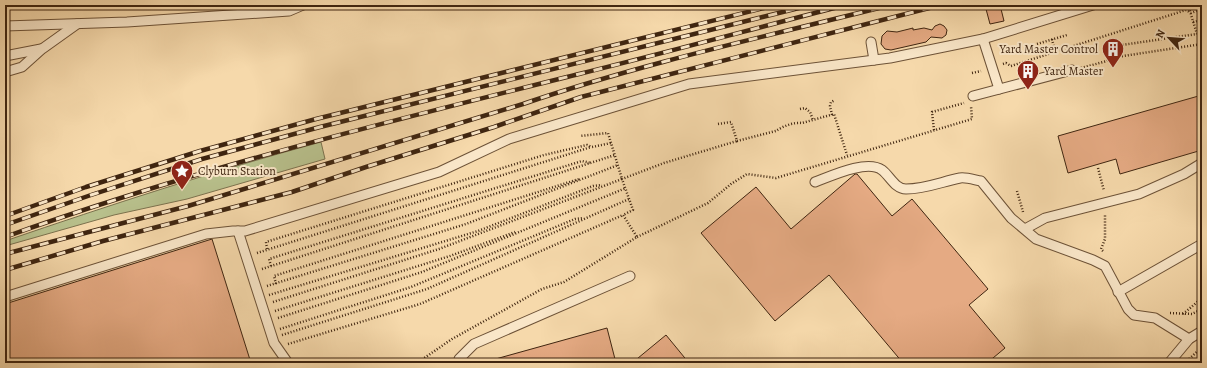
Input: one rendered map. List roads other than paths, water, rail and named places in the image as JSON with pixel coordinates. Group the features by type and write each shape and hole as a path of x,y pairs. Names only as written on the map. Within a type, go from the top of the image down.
{"lane":[{"path":"5,297 206,234 245,231 439,172 508,139 689,84 874,60 983,39 1093,5"},
{"path":"5,26 77,24 289,11 298,6"},
{"path":"5,72 22,66 42,49 77,24"},
{"path":"983,39 999,89"},
{"path":"871,42 874,60"},
{"path":"5,56 42,49"},
{"path":"973,96 1072,70"},
{"path":"1025,229 1045,218 1139,194 1184,174 1202,163"},
{"path":"814,182 858,167 875,166 883,170 894,183 903,189 938,185 961,178 981,181 1011,218 1036,239 1093,260 1105,266 1128,309 1134,315 1155,318 1189,339"},
{"path":"238,231 271,335 277,348 288,363"},
{"path":"1118,292 1202,244"},
{"path":"458,363 459,359 474,344 630,276"},
{"path":"1169,363 1189,339 1202,331"}],"railway":[{"path":"5,216 86,187 200,151 316,119 776,5"},
{"path":"5,225 202,159 320,127 811,5"},
{"path":"5,237 146,190 288,149 846,5"},
{"path":"5,254 188,206 568,89 660,63 891,5"},
{"path":"5,270 103,241 292,192 494,127 581,97 941,5"}],"place":[{"name":"Yard Master Control","path":"1113,68"},
{"name":"Yard Master","path":"1028,90"},
{"name":"Clyburn Station","path":"182,190"}]}
